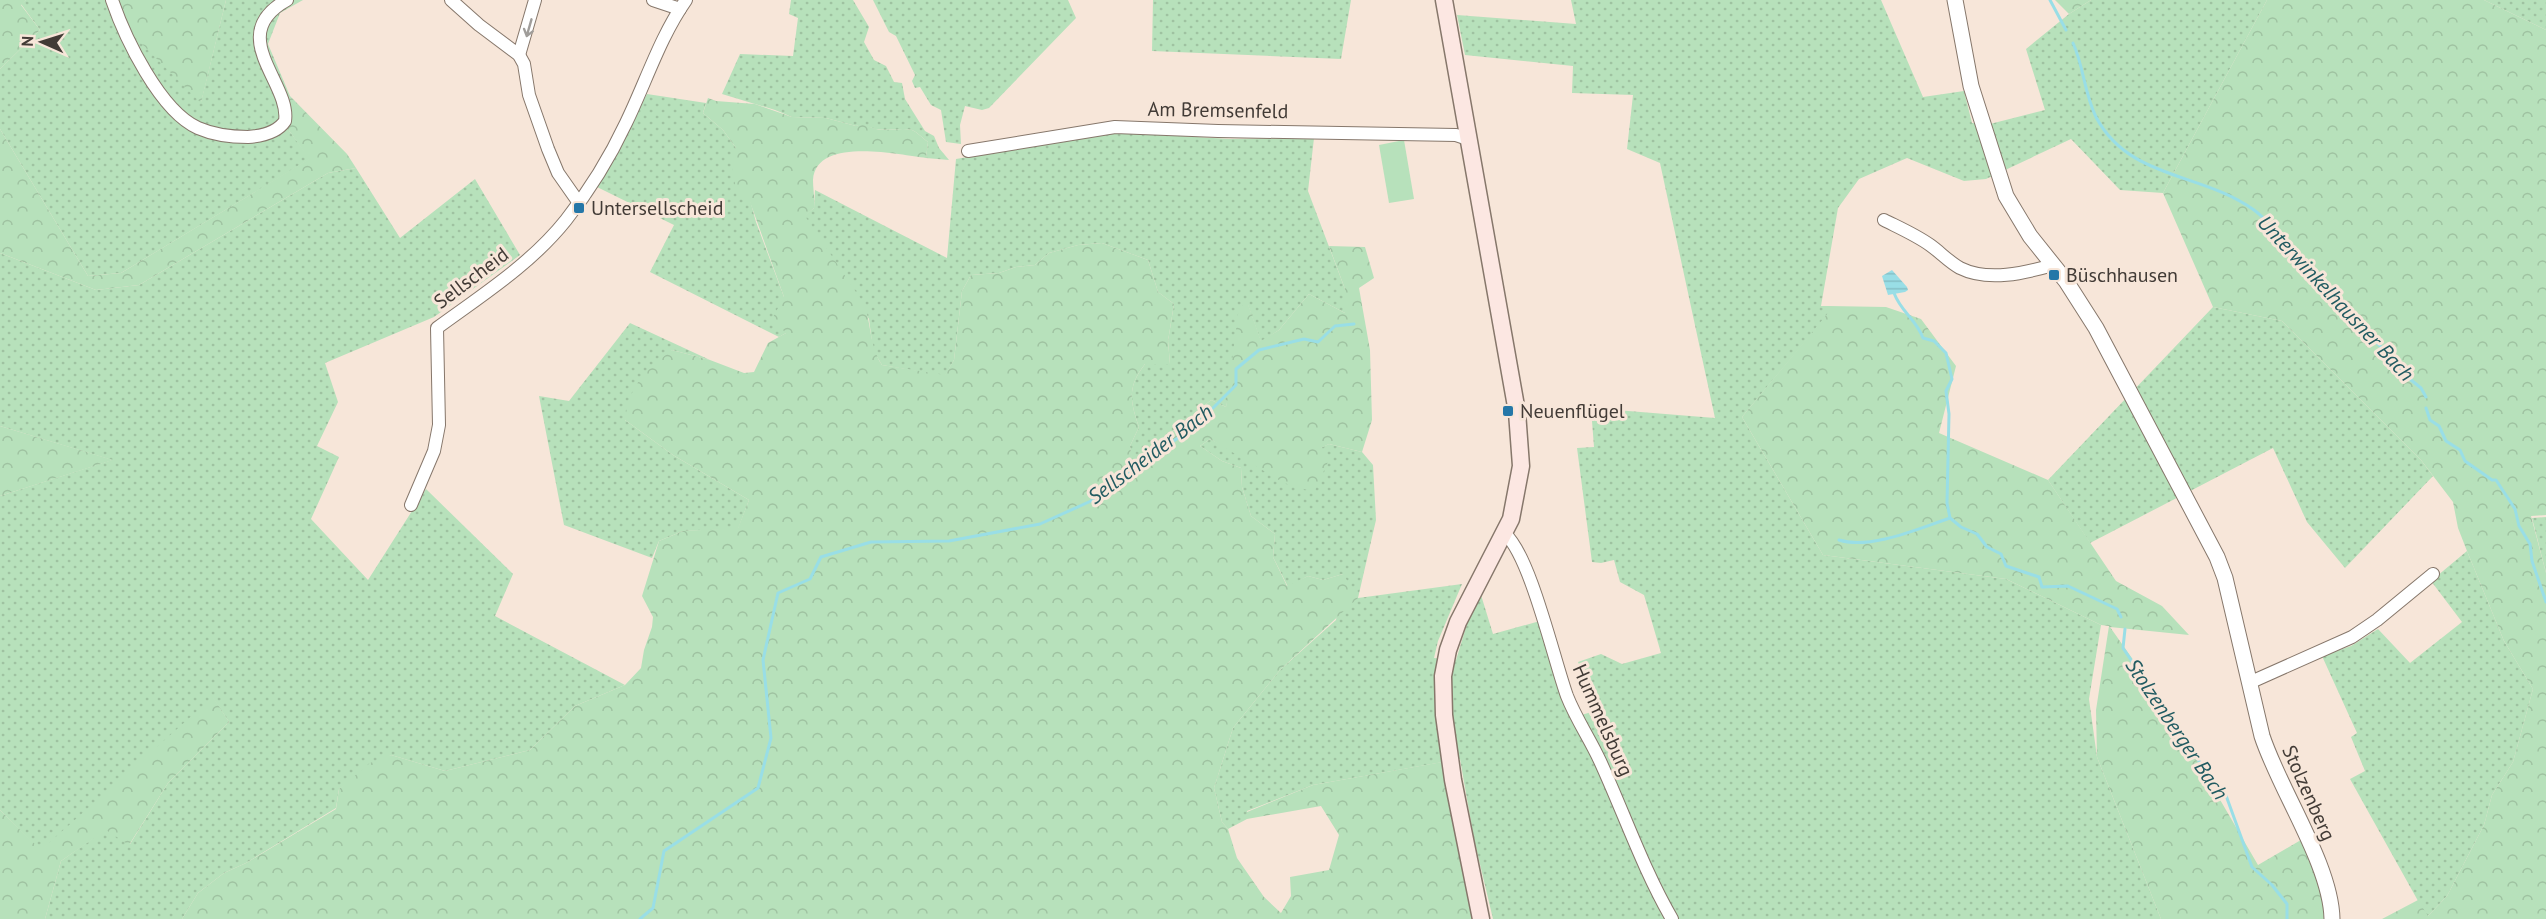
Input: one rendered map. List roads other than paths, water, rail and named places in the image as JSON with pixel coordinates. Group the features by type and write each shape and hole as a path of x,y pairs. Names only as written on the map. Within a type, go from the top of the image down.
{"main road":[{"path":"1444,0 1520,433 1521,466 1517,494 1505,534 1451,640 1445,662 1443,686 1445,729 1452,780 1481,919"}],"street":[{"path":"112,0 123,32 137,60 167,101 185,120 197,128 218,135 236,137 265,134 276,130 285,121 285,108 266,65 260,35 269,14 287,0"},
{"path":"451,0 478,25 519,55 524,64 529,95 548,149 558,173 579,203"},
{"path":"519,55 535,0"},
{"name":"Sellscheid","path":"411,505 434,451 439,424 437,328 530,258 565,222 579,203 626,125 683,5 653,0"},
{"path":"1884,220 1929,245 1961,268 1974,272 2008,275 2030,272 2053,265 2014,211 1999,180 1971,86 1955,0"},
{"name":"Am Bremsenfeld","path":"968,152 1116,127 1456,135 1468,139"},
{"name":"Stolzenberg","path":"2053,265 2080,301 2112,356 2217,557 2225,579 2269,758 2324,877 2332,919"},
{"name":"Hummelsburg","path":"1505,534 1515,545 1522,562 1574,714 1599,759 1652,882 1672,919"},
{"path":"2251,682 2352,637 2377,620 2433,574"}],"water":[{"path":"1892,270 1908,290 1888,295 1882,276"}],"waterway":[{"name":"Unterwinkelhausner Bach","path":"2050,0 2066,30"},
{"name":"Unterwinkelhausner Bach","path":"2073,43 2092,108 2110,138 2127,153 2147,164 2212,188 2254,210 2272,228 2318,286 2391,356 2401,372 2421,388 2426,397"},
{"name":"Stolzenberger Bach","path":"1894,293 1923,338 1934,341 1946,353 1952,379 1946,391 1949,414 1947,503 1950,518 1961,527 1977,534 1987,547 2001,554 2006,566 2039,577 2042,587 2068,586 2117,609 2121,617"},
{"name":"Sellscheider Bach","path":"640,919 653,908 664,851 758,788 771,738 763,660 778,593 810,579 821,557 871,542 949,541 1040,524 1091,501 1197,424 1236,385 1236,369 1259,350 1304,339 1318,342 1335,326 1354,324"},
{"name":"Unterwinkelhausner Bach","path":"2426,408 2430,420 2439,426 2446,441 2460,450 2465,461 2492,480 2496,480 2515,509 2519,526 2530,544 2532,561 2546,602"},
{"path":"1839,540 1851,542 1880,540 1950,518"},
{"name":"Stolzenberger Bach","path":"2125,629 2123,648 2203,767 2224,790 2252,867 2272,885 2287,904 2287,919"}],"place":[{"name":"Untersellscheid","path":"579,208"},
{"name":"Büschhausen","path":"2054,275"},
{"name":"Neuenflügel","path":"1508,411"}]}
